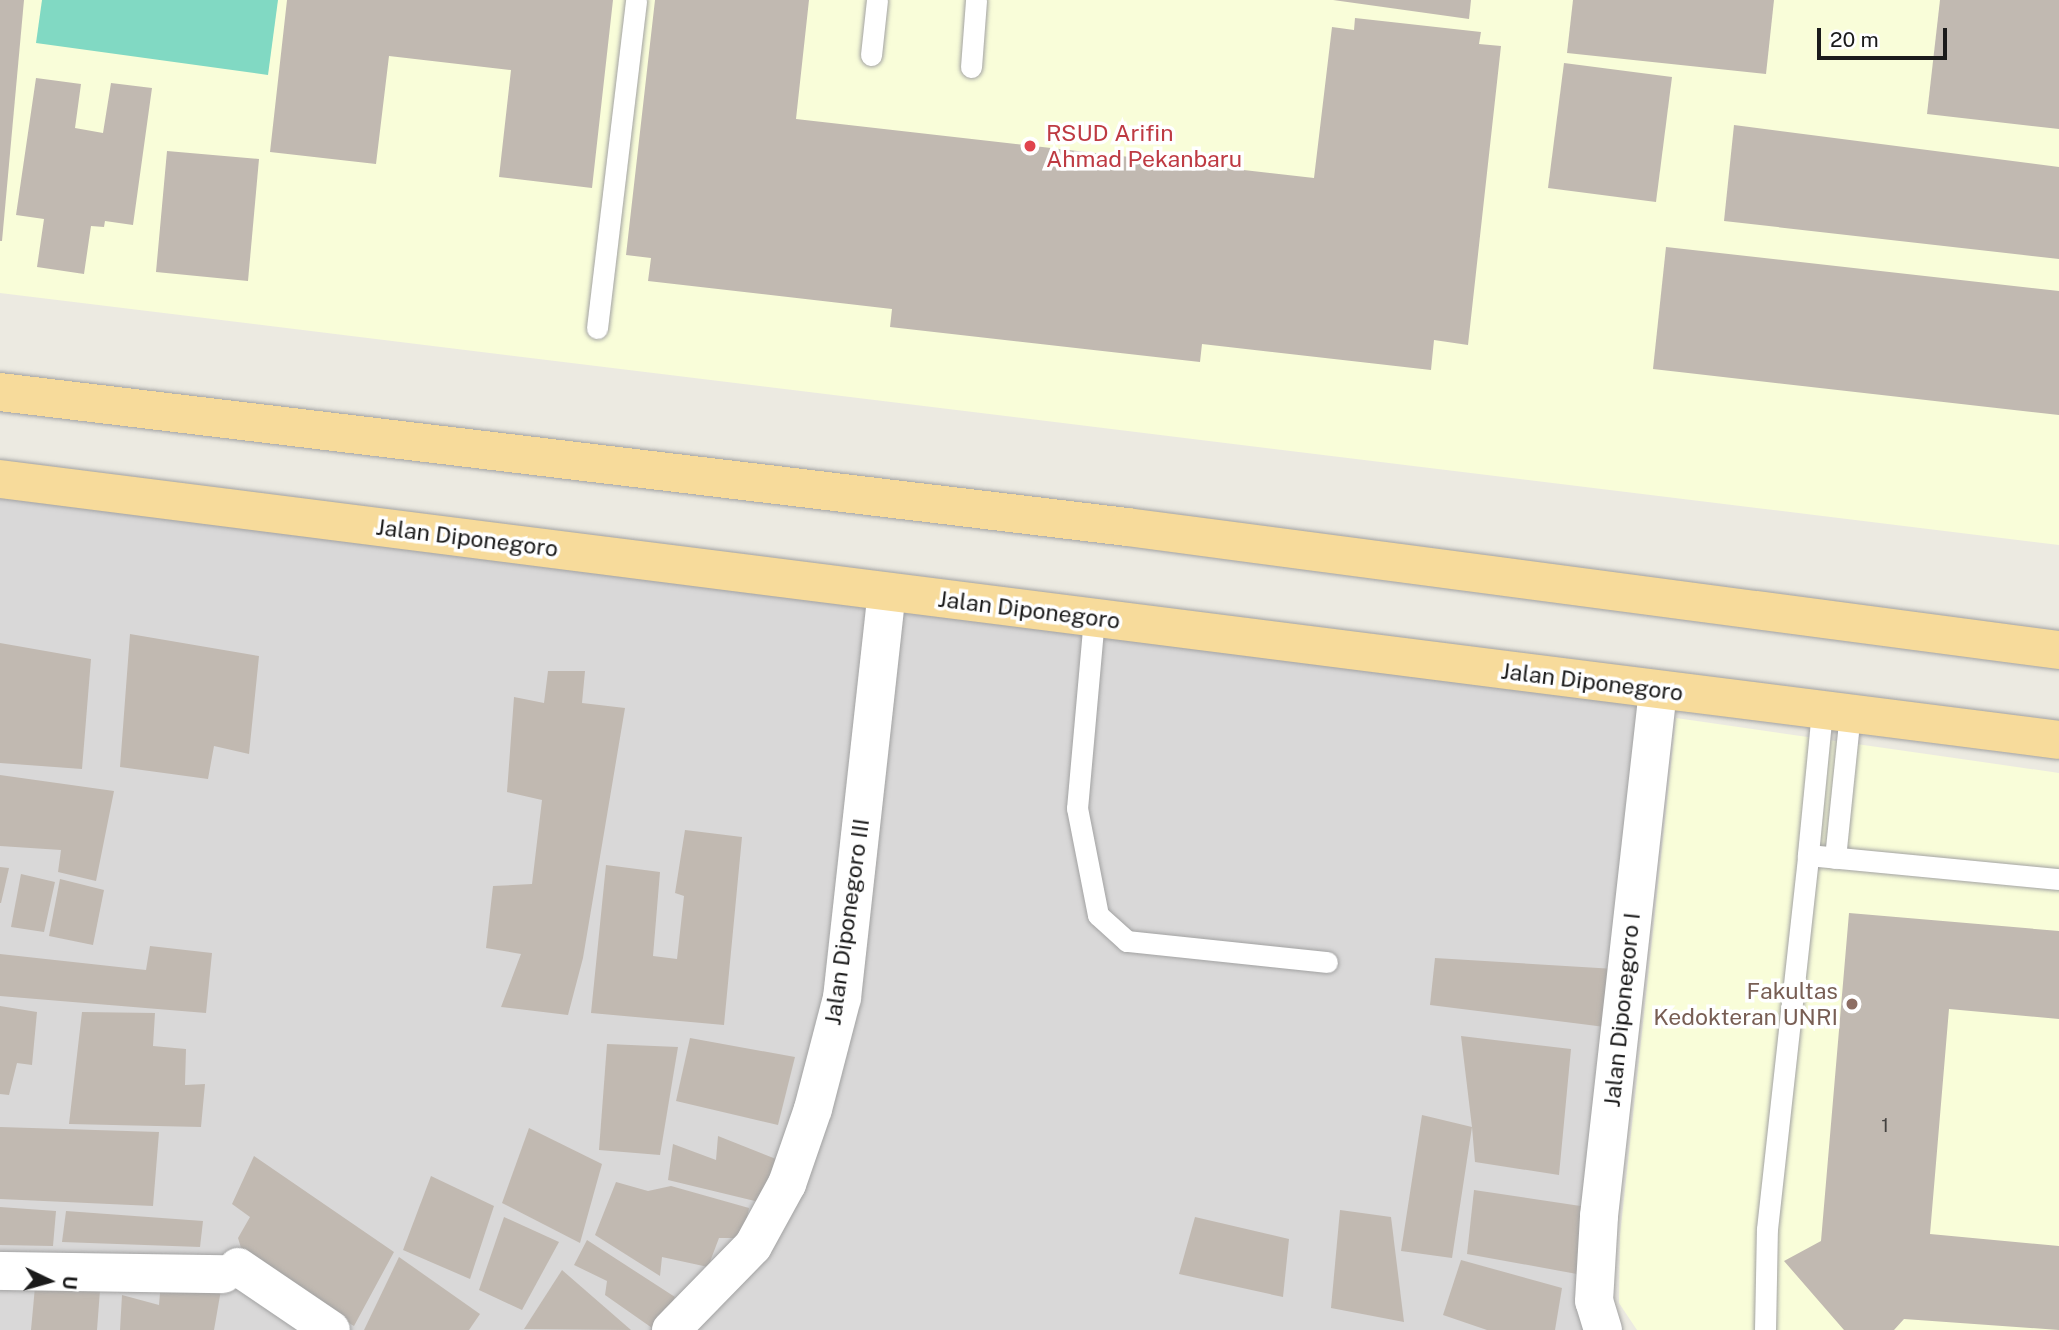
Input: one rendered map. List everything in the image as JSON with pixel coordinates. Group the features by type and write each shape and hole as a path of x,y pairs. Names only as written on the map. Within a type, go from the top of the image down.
{"main road":[{"path":"0,392 1127,527 2059,650"},
{"name":"Jalan Diponegoro","path":"0,479 2059,740"}],"street":[{"name":"Jalan Diponegoro III","path":"677,1328 753,1245 787,1184 813,1109 842,998 887,592"},
{"name":"Jalan Diponegoro I","path":"1603,1330 1594,1301 1599,1216 1658,690"},
{"path":"0,1271 231,1271 331,1330"}],"lane":[{"path":"597,328 636,0"},
{"path":"871,55 877,0"},
{"path":"971,67 976,0"},
{"path":"1094,618 1077,808 1098,915 1127,942 1327,962"},
{"path":"1765,1330 1767,1229 1808,855 1836,713"},
{"path":"1835,858 1836,713"},
{"path":"1808,855 2059,879"}],"shaded area":[{"name":"RSUD Arifin Ahmad Pekanbaru","path":"0,0 2059,0 2059,545 0,293"},
{"path":"0,495 1654,705 1601,1330 0,1330"},
{"name":"Fakultas Kedokteran UNRI","path":"1676,718 2059,773 2059,1330 1637,1330 1619,1303 1620,1235"}],"green space":[{"path":"42,0 278,0 268,75 36,43"}],"building":[{"path":"0,0 24,0 2,241 0,241"},
{"path":"287,0 613,0 592,188 499,177 511,70 389,56 376,164 270,152"},
{"path":"655,0 809,0 796,119 1314,178 1332,27 1354,30 1355,18 1481,32 1479,44 1501,46 1468,345 1434,340 1431,370 1202,344 1200,362 890,327 892,309 648,281 651,258 626,255"},
{"path":"1333,0 1471,0 1469,19"},
{"path":"1573,0 1774,0 1766,74 1567,53"},
{"path":"1940,0 2059,0 2059,129 1927,114"},
{"path":"1564,63 1672,77 1656,202 1548,188"},
{"path":"36,78 81,84 75,128 103,133 111,83 152,88 133,225 105,221 104,227 91,226 84,274 37,267 44,219 16,215"},
{"path":"1734,125 2059,167 2059,259 1724,221"},
{"path":"167,151 259,159 248,281 156,272"},
{"path":"1666,247 2059,291 2059,415 1653,369"},
{"path":"130,634 259,656 249,754 214,746 208,779 120,767"},
{"path":"0,643 91,659 82,769 0,763"},
{"path":"548,671 585,671 582,703 625,708 583,958 568,1015 501,1007 521,954 486,948 493,886 532,884 542,800 507,792 514,697 544,703"},
{"path":"0,775 114,791 96,881 58,872 61,850 0,846"},
{"path":"685,830 742,837 724,1025 591,1013 606,865 660,872 653,956 677,959 684,896 675,893"},
{"path":"0,867 9,868 1,903 0,903"},
{"path":"21,874 55,882 44,932 11,927"},
{"path":"60,879 104,890 93,945 49,936"},
{"path":"1849,913 2059,931 2059,1019 1949,1009 1930,1234 2059,1246 2059,1330 1904,1319 1894,1330 1844,1330 1784,1261 1821,1241"},
{"path":"150,946 212,953 206,1013 0,996 0,954 146,970"},
{"path":"1435,958 1615,969 1605,1027 1430,1005"},
{"path":"0,1006 37,1012 32,1065 17,1063 9,1095 0,1094"},
{"path":"82,1012 155,1013 153,1046 186,1049 185,1085 205,1084 201,1127 69,1124"},
{"path":"1461,1036 1571,1049 1559,1175 1475,1162"},
{"path":"690,1038 795,1057 778,1125 676,1101"},
{"path":"607,1044 678,1047 660,1155 599,1150"},
{"path":"1422,1115 1472,1127 1452,1258 1401,1251"},
{"path":"0,1127 159,1132 153,1206 0,1199"},
{"path":"529,1128 602,1164 580,1243 502,1203"},
{"path":"718,1136 776,1159 759,1202 668,1180 673,1144 716,1160"},
{"path":"254,1156 394,1252 354,1326 246,1264 238,1238 250,1217 232,1204"},
{"path":"431,1176 494,1206 470,1279 403,1250"},
{"path":"616,1182 648,1191 671,1186 749,1208 743,1238 719,1238 708,1267 662,1257 660,1276 595,1235"},
{"path":"1474,1190 1587,1207 1577,1274 1467,1254"},
{"path":"0,1207 56,1211 53,1246 0,1245"},
{"path":"1340,1210 1391,1217 1404,1322 1331,1308"},
{"path":"66,1211 203,1221 200,1247 62,1242"},
{"path":"504,1217 559,1242 522,1310 479,1290"},
{"path":"1195,1217 1289,1239 1283,1297 1179,1274"},
{"path":"587,1240 675,1297 655,1330 605,1295 607,1281 574,1265"},
{"path":"399,1257 480,1314 469,1330 364,1330"},
{"path":"1461,1260 1562,1288 1555,1330 1487,1330 1443,1315"},
{"path":"562,1270 631,1330 524,1329"},
{"path":"36,1276 100,1290 97,1330 31,1330"},
{"path":"161,1281 222,1284 214,1330 120,1330 122,1295 159,1305"}],"place":[{"name":"RSUD Arifin Ahmad Pekanbaru","path":"1030,146"},
{"name":"Fakultas Kedokteran UNRI","path":"1852,1004"}]}
